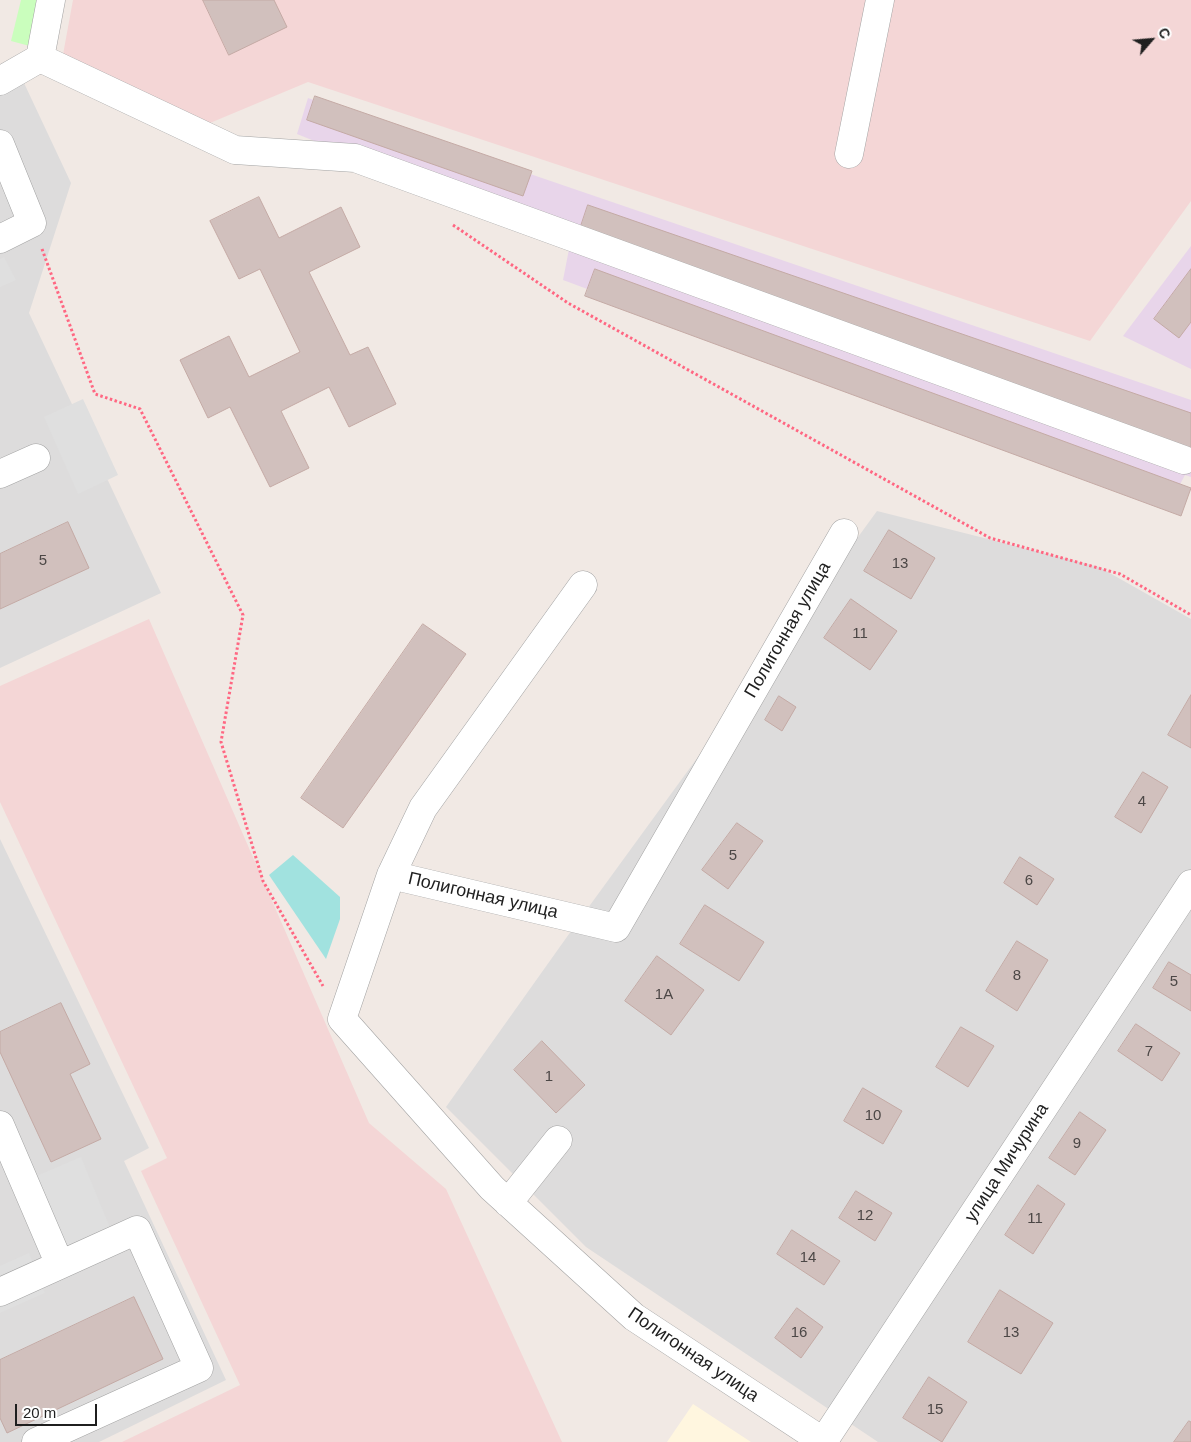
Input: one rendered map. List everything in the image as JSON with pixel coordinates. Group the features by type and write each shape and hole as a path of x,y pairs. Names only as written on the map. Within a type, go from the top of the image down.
{"street":[{"path":"40,58 51,0"},
{"path":"849,154 880,0"},
{"path":"0,80 40,58"},
{"path":"40,58 235,150 355,158 1184,460"},
{"path":"0,144 32,223 0,239"},
{"path":"0,474 36,458"},
{"name":"Полигонная улица","path":"823,1442 634,1317 492,1188 342,1018 391,875 616,928 844,532"},
{"path":"391,875 431,796 583,585"},
{"name":"улица Мичурина","path":"823,1442 1191,884"},
{"path":"0,1125 60,1266"},
{"path":"508,1203 558,1140"},
{"path":"0,1292 137,1230 200,1368 36,1442"}],"path":[{"path":"445,220 568,303 990,538 1120,574 1191,615"},
{"path":"32,223 95,394 140,409 242,615 222,742 263,881 342,1018"}],"shaded area":[{"path":"73,0 1191,0 1191,201 1090,341 308,82 198,128 62,60"},
{"path":"24,83 71,183 29,313 161,593 0,668 0,94"},
{"path":"308,98 1191,400 1191,477 1185,475 1169,505 563,280 570,244 297,134"},
{"path":"1191,246 1191,369 1123,336"},
{"path":"4,257 16,280 0,287 0,259"},
{"path":"83,399 118,475 78,494 44,417"},
{"path":"877,511 1099,567 1191,619 1191,1442 878,1442 586,1247 446,1107 569,934"},
{"path":"149,619 369,1123 446,1189 562,1442 122,1442 240,1385 141,1171 167,1158 0,802 0,686"},
{"path":"0,839 149,1148 124,1161 226,1380 99,1442 0,1442"},
{"path":"81,1157 115,1240 66,1263 32,1178"},
{"path":"29,1253 45,1293 0,1313 0,1266"},
{"path":"693,1404 751,1442 667,1442"}],"green space":[{"path":"21,0 51,0 41,49 11,41"}],"water":[{"path":"293,855 340,897 340,919 326,959 269,875"}],"building":[{"path":"203,0 274,0 287,27 229,55"},
{"path":"315,96 532,171 523,196 307,120"},
{"path":"259,197 279,238 341,207 360,247 309,272 350,355 368,347 396,404 349,427 329,387 281,411 309,468 270,487 230,407 208,418 180,360 229,336 249,377 300,352 260,269 239,279 210,221"},
{"path":"588,205 1191,413 1191,449 577,238"},
{"path":"595,269 1191,488 1181,516 585,296"},
{"path":"1191,269 1191,322 1179,338 1154,319"},
{"path":"68,522 89,568 0,609 0,554"},
{"path":"889,530 935,558 911,599 864,571"},
{"path":"851,599 897,631 870,670 824,638"},
{"path":"423,624 466,654 343,828 301,798"},
{"path":"1191,695 1191,748 1168,735"},
{"path":"779,696 796,707 782,731 765,720"},
{"path":"1143,772 1168,787 1141,833 1115,817"},
{"path":"737,823 763,841 728,889 702,870"},
{"path":"1020,857 1054,879 1037,905 1004,883"},
{"path":"705,905 764,942 739,981 680,944"},
{"path":"1017,941 1048,960 1017,1011 986,991"},
{"path":"657,956 704,990 671,1035 625,1001"},
{"path":"1169,962 1191,975 1191,1011 1153,988"},
{"path":"61,1003 90,1064 70,1074 101,1139 51,1162 0,1052 0,1032"},
{"path":"1136,1024 1180,1053 1162,1081 1118,1051"},
{"path":"961,1027 994,1046 968,1087 936,1067"},
{"path":"542,1041 585,1085 556,1113 514,1070"},
{"path":"863,1088 902,1111 883,1144 844,1121"},
{"path":"1080,1112 1106,1130 1075,1175 1049,1158"},
{"path":"1038,1185 1065,1204 1033,1254 1005,1235"},
{"path":"856,1191 892,1213 875,1241 839,1218"},
{"path":"792,1230 840,1261 824,1285 777,1254"},
{"path":"1000,1290 1053,1323 1021,1374 968,1342"},
{"path":"134,1297 163,1359 7,1433 0,1418 0,1360"},
{"path":"797,1308 823,1327 801,1358 775,1338"},
{"path":"929,1377 967,1402 942,1442 903,1418"},
{"path":"1189,1421 1191,1422 1191,1442 1174,1442"}]}
